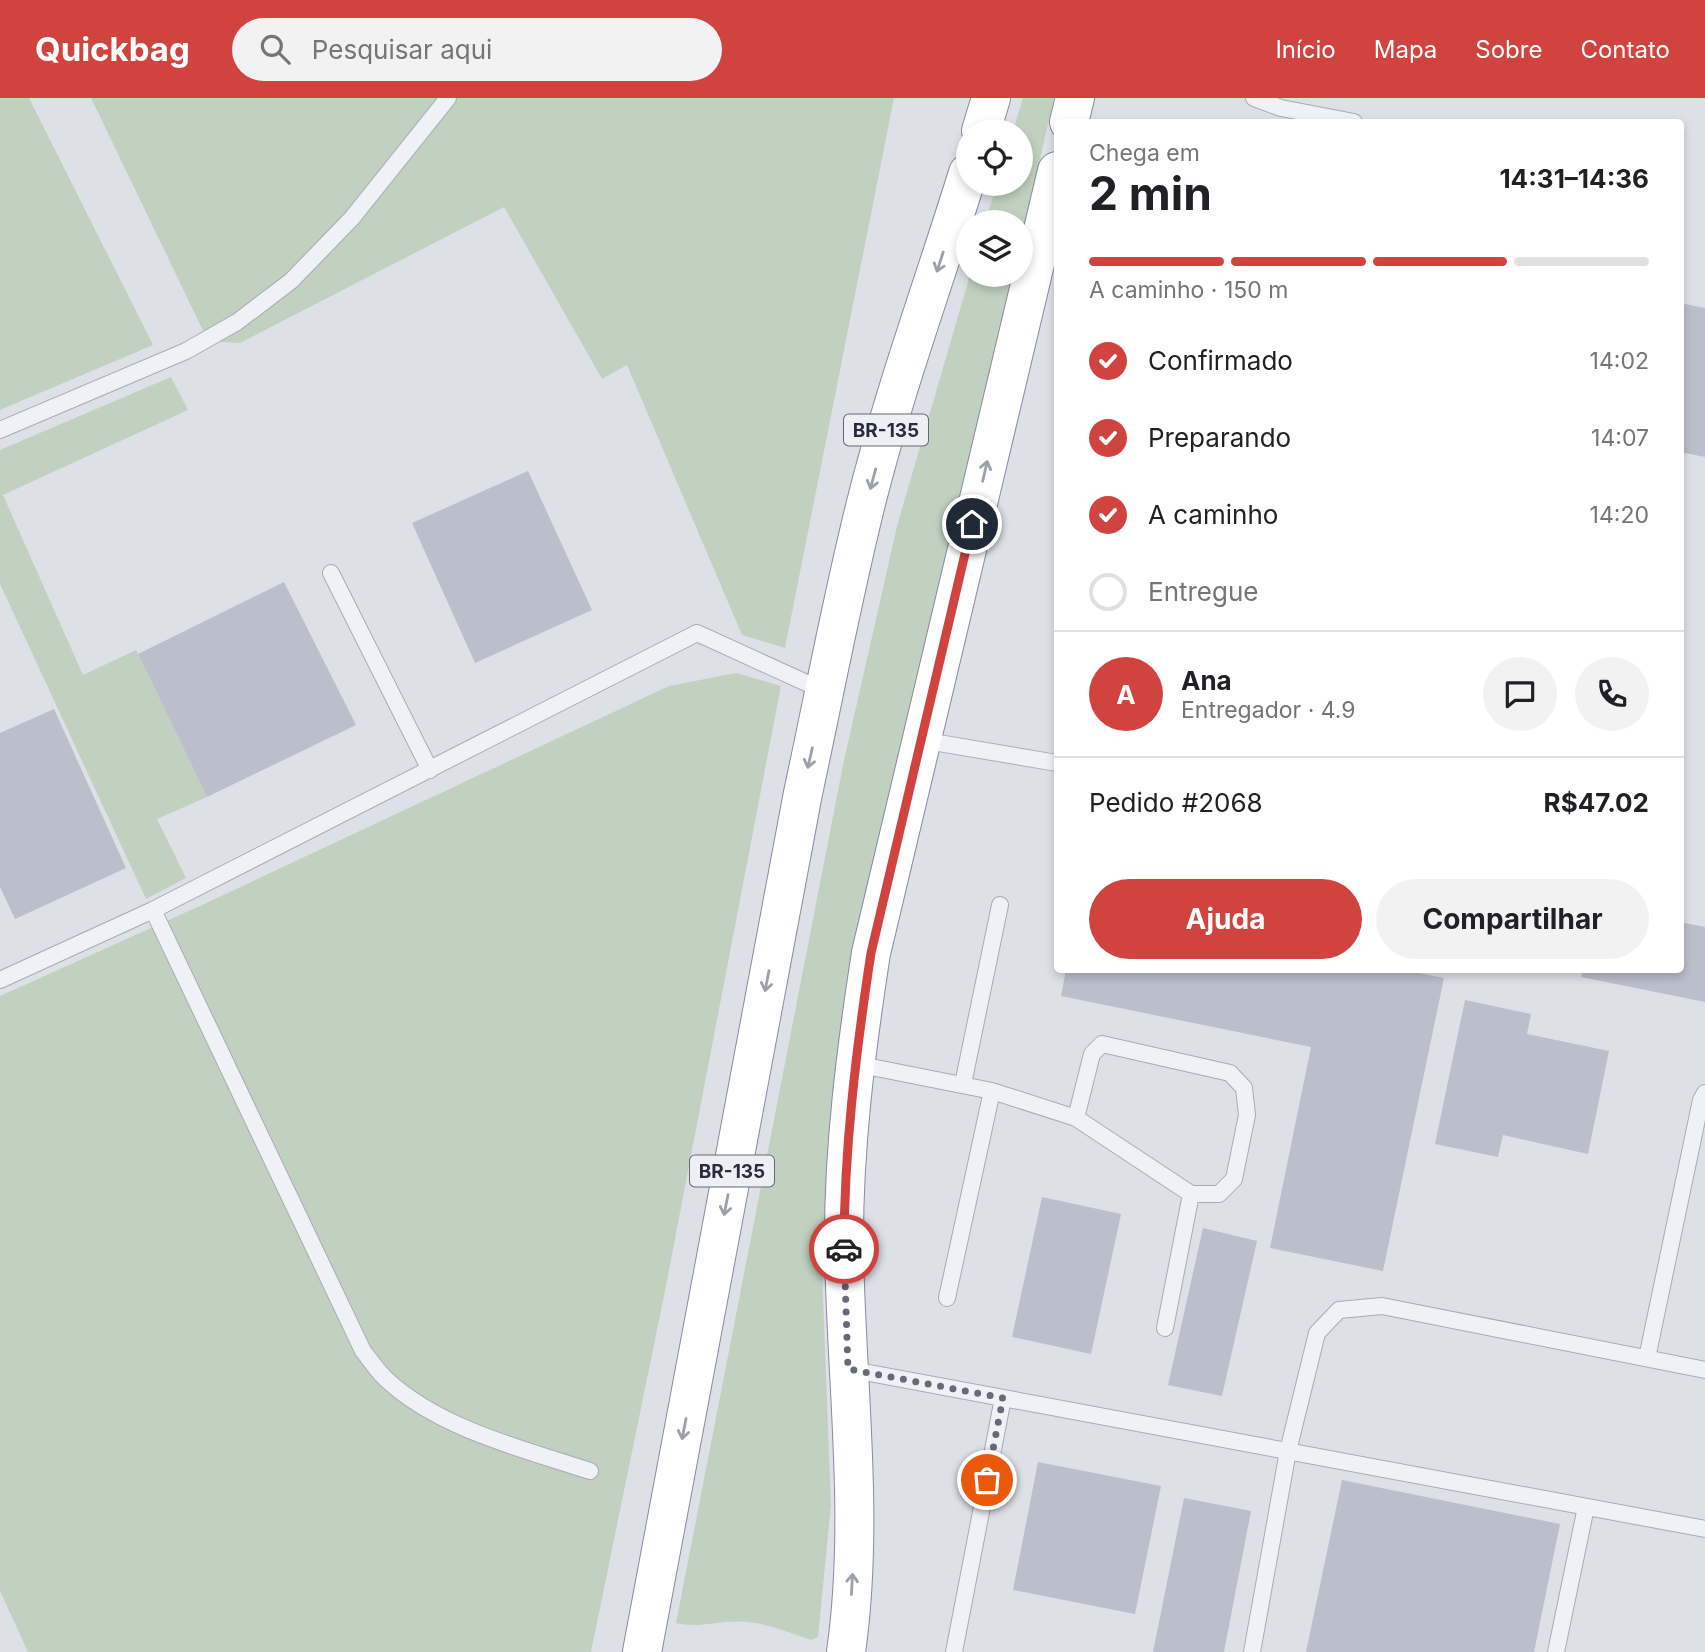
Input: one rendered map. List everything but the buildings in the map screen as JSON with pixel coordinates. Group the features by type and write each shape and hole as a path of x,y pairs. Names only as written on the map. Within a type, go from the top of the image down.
{"highway":[{"path":"985,119 991,98"},
{"path":"1070,119 1075,98"},
{"path":"846,1652 854,1533 844,1235 856,1064 871,953 1054,184"},
{"name":"BR-135","path":"642,1652 824,691 866,503 961,196"}],"lane":[{"path":"0,430 186,351 237,322 291,281 352,218 448,98"},
{"path":"1254,98 1281,108 1338,119"},
{"path":"331,573 430,770"},
{"path":"0,980 153,910 696,633 824,691"},
{"path":"921,740 1054,762"},
{"path":"963,1084 1000,905"},
{"path":"153,910 363,1351 388,1381 423,1406 476,1433 590,1471"},
{"path":"856,1064 992,1091 1076,1118 1191,1194 1219,1194 1234,1179 1247,1115 1244,1088 1230,1073 1102,1044 1092,1054 1076,1118"},
{"path":"947,1298 992,1091"},
{"path":"1647,1358 1701,1100 1705,1093"},
{"path":"1166,1328 1191,1194"},
{"path":"1252,1652 1288,1451 1317,1333 1339,1310 1382,1306 1705,1370"},
{"path":"848,1369 1705,1529"},
{"path":"954,1652 1003,1398"},
{"path":"1556,1652 1586,1507"}],"green space":[{"path":"0,98 29,98 153,345 0,410"},
{"path":"91,98 894,98 785,648 742,635 627,365 602,379 504,207 240,343 208,341"},
{"path":"1023,98 1054,98 1033,190 1033,119 1017,119"},
{"path":"993,196 1032,196 1028,210 989,210"},
{"path":"967,287 1012,287 828,1183 822,1269 831,1505 818,1637 811,1640 747,1622 685,1625 676,1623 843,765 897,526"},
{"path":"171,377 188,410 3,495 83,675 136,650 207,797 157,819 186,878 146,899 0,584 0,450"},
{"path":"736,673 781,686 665,1291 591,1652 28,1652 0,1591 0,996 202,905 669,686"}],"way so far":[{"path":"844,1249 848,1369 1003,1398 987,1480"}],"route":[{"path":"844,1249 852,1111 862,1009 871,953 972,524"}]}
